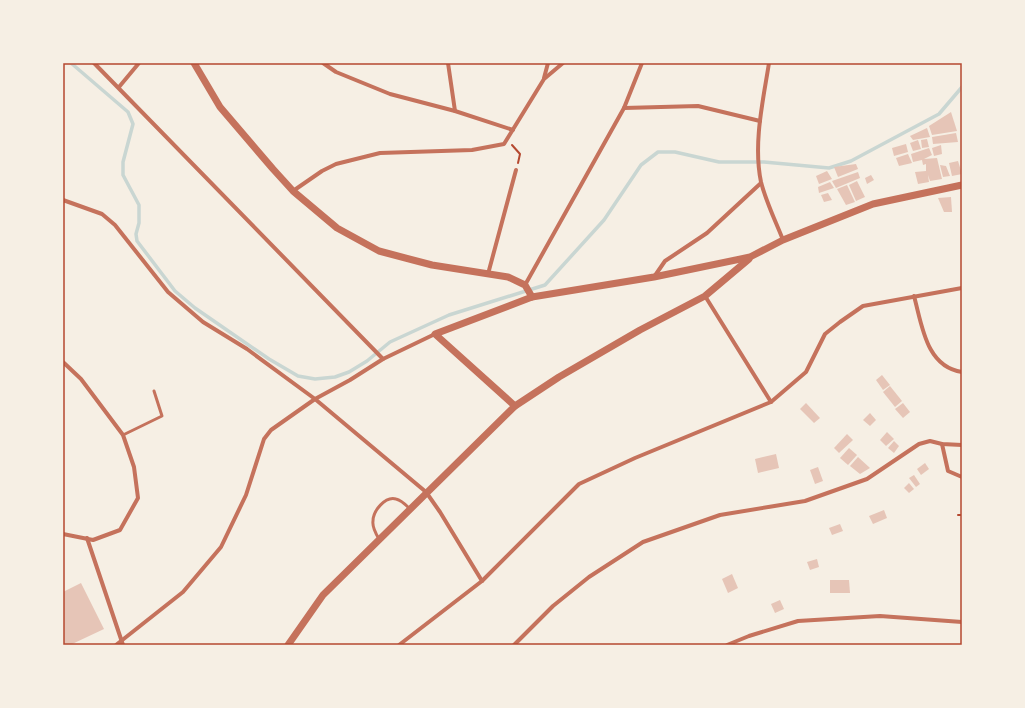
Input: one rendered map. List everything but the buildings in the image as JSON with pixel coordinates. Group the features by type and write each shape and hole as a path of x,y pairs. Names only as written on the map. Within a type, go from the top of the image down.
{"street":[{"path":"94,63 383,359"},
{"path":"119,87 139,63"},
{"path":"194,63 220,107 293,191 337,228 380,251 432,265 508,277 525,285 532,296"},
{"path":"323,63 336,72 390,94 455,111 513,130"},
{"path":"448,63 455,111"},
{"path":"293,191 322,171 336,164 380,153 472,150 504,144 508,140 544,79 548,63"},
{"path":"544,79 563,63"},
{"path":"525,285 624,108 642,63"},
{"path":"769,63 760,121 759,152 761,183 783,240"},
{"path":"624,108 698,106 760,121"},
{"path":"488,274 516,170"},
{"path":"654,277 665,261 707,233 761,183"},
{"path":"288,645 323,595 409,508 516,406 559,377 705,296 750,257 783,240 873,204 962,185"},
{"path":"63,200 102,214 128,240 168,292 203,322 247,349 315,399 426,492 482,581"},
{"path":"116,645 120,640 183,592 221,547 246,494 264,439 271,430 315,399 350,380 383,359 435,334 532,296 654,277 750,257"},
{"path":"399,645 482,581 579,484 635,458 771,402 806,372 825,334 863,306 962,288"},
{"path":"705,296 771,402"},
{"path":"914,296 928,347 943,365 962,372"},
{"path":"435,334 516,406"},
{"path":"63,362 81,379 123,435 134,467 138,498 120,530 93,540 63,534"},
{"path":"514,645 553,606 588,577 643,542 720,515 805,502 867,479 919,444 930,441 942,444 962,445"},
{"path":"942,444 948,470 952,474 962,477"},
{"path":"87,538 120,640 123,645"},
{"path":"727,645 749,636 798,621 880,616 962,622"}],"lane":[{"path":"123,435 162,416 154,391"},
{"path":"379,539 372,522 374,512 390,499 396,499 409,508"}],"path":[{"path":"508,140 520,154 516,170"}],"waterway":[{"path":"71,63 128,112 133,124 123,162 123,175 139,205 139,223 136,234 137,241 175,291 195,308 269,359 298,376 315,379 335,377 349,372 367,361 390,342 449,315 545,285 604,220 641,165 658,152 675,152 719,162 764,162 829,168 851,161 939,114 962,87"}]}
